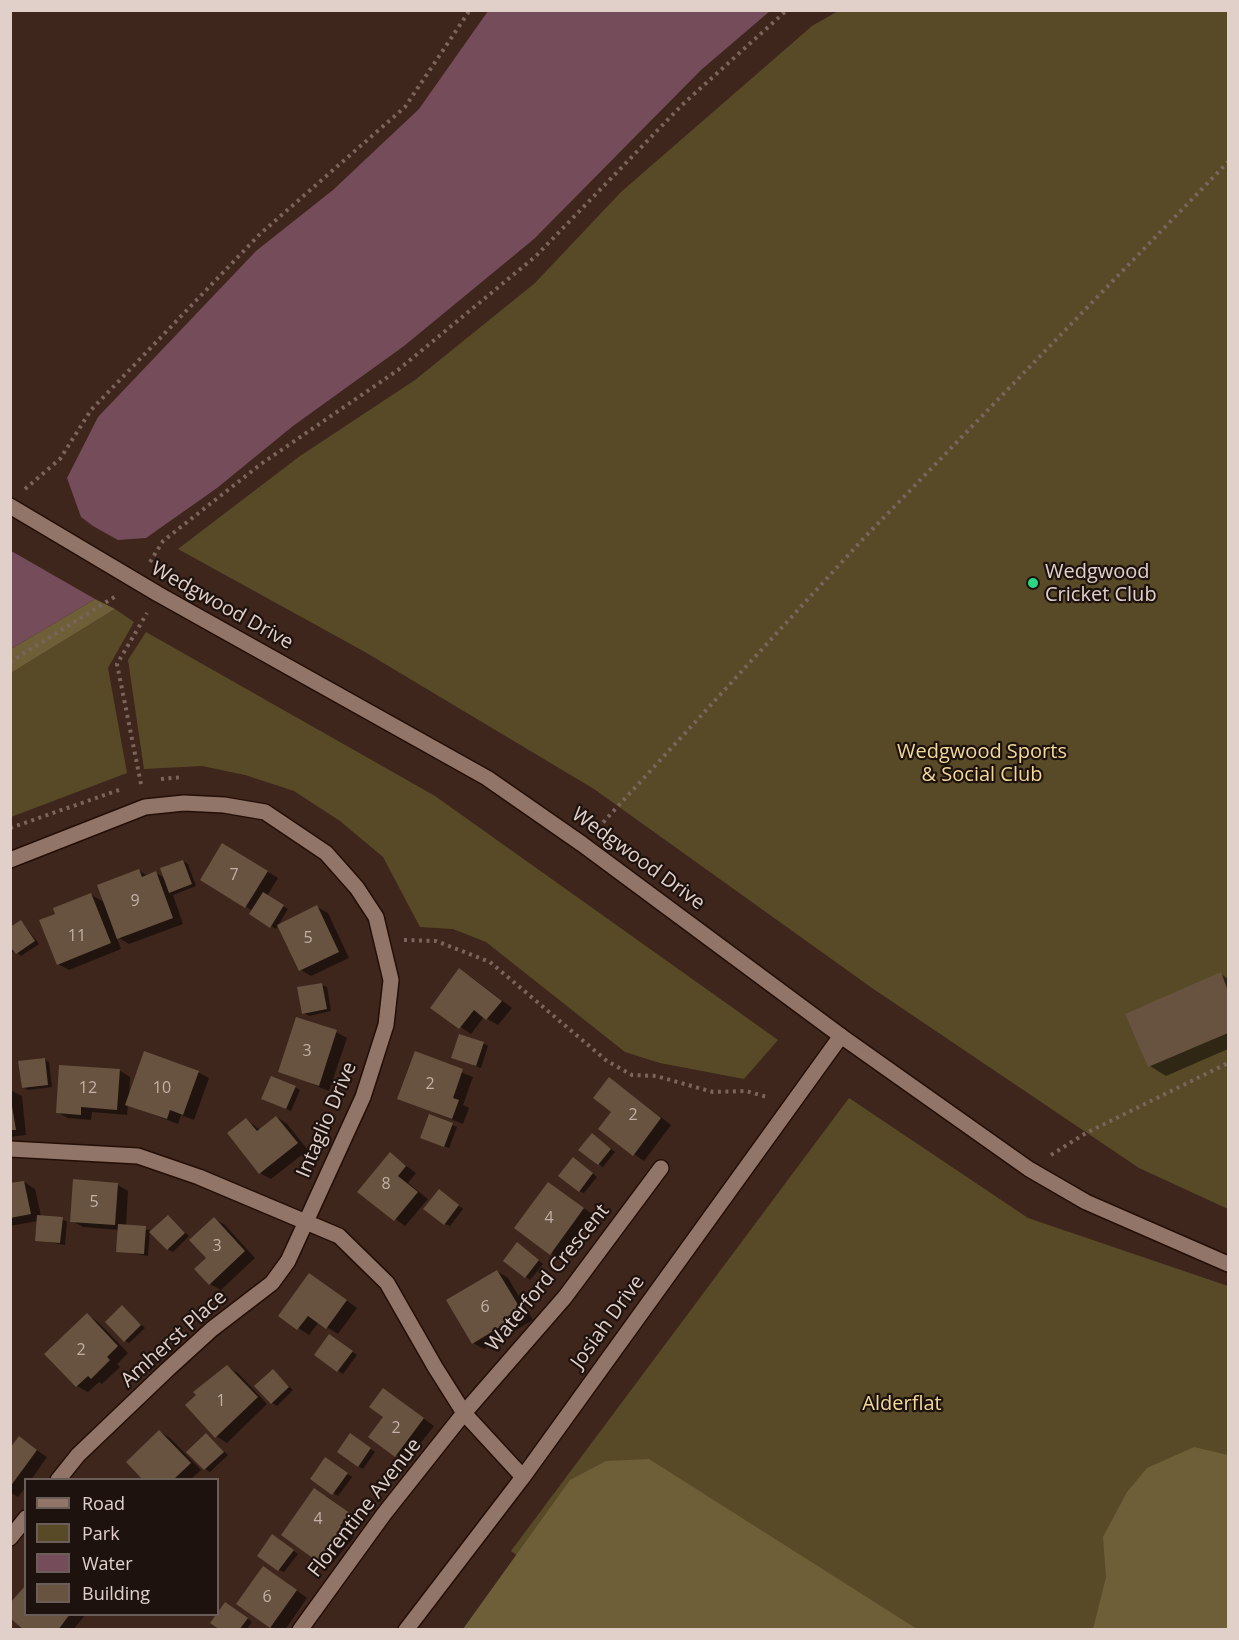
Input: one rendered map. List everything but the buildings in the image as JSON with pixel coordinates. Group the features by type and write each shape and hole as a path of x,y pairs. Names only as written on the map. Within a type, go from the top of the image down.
{"street":[{"name":"Wedgwood Drive","path":"14,500 137,582 487,778 582,844 841,1036 1029,1169 1086,1202 1228,1264"},
{"name":"Intaglio Drive","path":"10,860 84,829 145,807 194,803 224,805 265,812 326,853 357,888 375,917 391,980 386,1025 363,1097 306,1222"},
{"name":"Josiah Drive","path":"406,1629 523,1477 841,1036"},
{"path":"10,1149 138,1155 182,1170 339,1236 387,1283 435,1367 465,1413 523,1477"},
{"name":"Waterford Crescent","path":"465,1413 565,1297 661,1168"},
{"name":"Amherst Place","path":"59,1478 78,1455 212,1329 272,1283 288,1261 306,1222"},
{"name":"Florentine Avenue","path":"300,1629 384,1514 465,1413"},
{"path":"10,1538 24,1520"}],"path":[{"path":"14,500 60,459 91,410 260,234 405,107 470,10"},
{"path":"10,662 137,582 163,541 261,464 398,370 536,256 682,105 787,10"},
{"path":"582,844 863,539 1228,162"},
{"path":"141,785 117,664 158,594"},
{"path":"384,948 405,940 436,941 490,962 607,1061 632,1074 656,1076 713,1092 746,1091 792,1103"},
{"path":"1029,1169 1086,1133 1228,1064"}],"green space":[{"name":"Wedgwood Sports & Social Club","path":"838,11 1228,11 1228,1209 1139,1168 872,988 594,789 365,652 178,549 300,456 415,380 535,283 621,192 812,26"},
{"path":"115,609 134,622 108,668 127,773 11,817 11,673"},
{"path":"146,632 435,796 778,1040 744,1079 660,1063 625,1052 486,942 453,929 420,927 383,857 340,821 294,791 245,775 202,766 144,769 128,660"},
{"name":"Alderflat","path":"849,1098 1028,1218 1228,1286 1228,1629 616,1629 511,1551"}],"shaded area":[{"path":"95,599 115,609 11,673 11,649"},
{"path":"1194,1447 1228,1455 1228,1629 1093,1629 1106,1577 1103,1537 1127,1492 1147,1468"},
{"path":"649,1459 917,1629 463,1629 570,1480 606,1461"}],"water":[{"path":"488,11 770,11 701,70 534,239 404,346 293,426 217,488 146,538 118,540 81,517 67,478 98,417 256,251 333,190 419,109"},
{"path":"13,552 95,599 11,649 10,553"}],"place":[{"name":"Wedgwood Cricket Club","path":"1033,583"}]}
